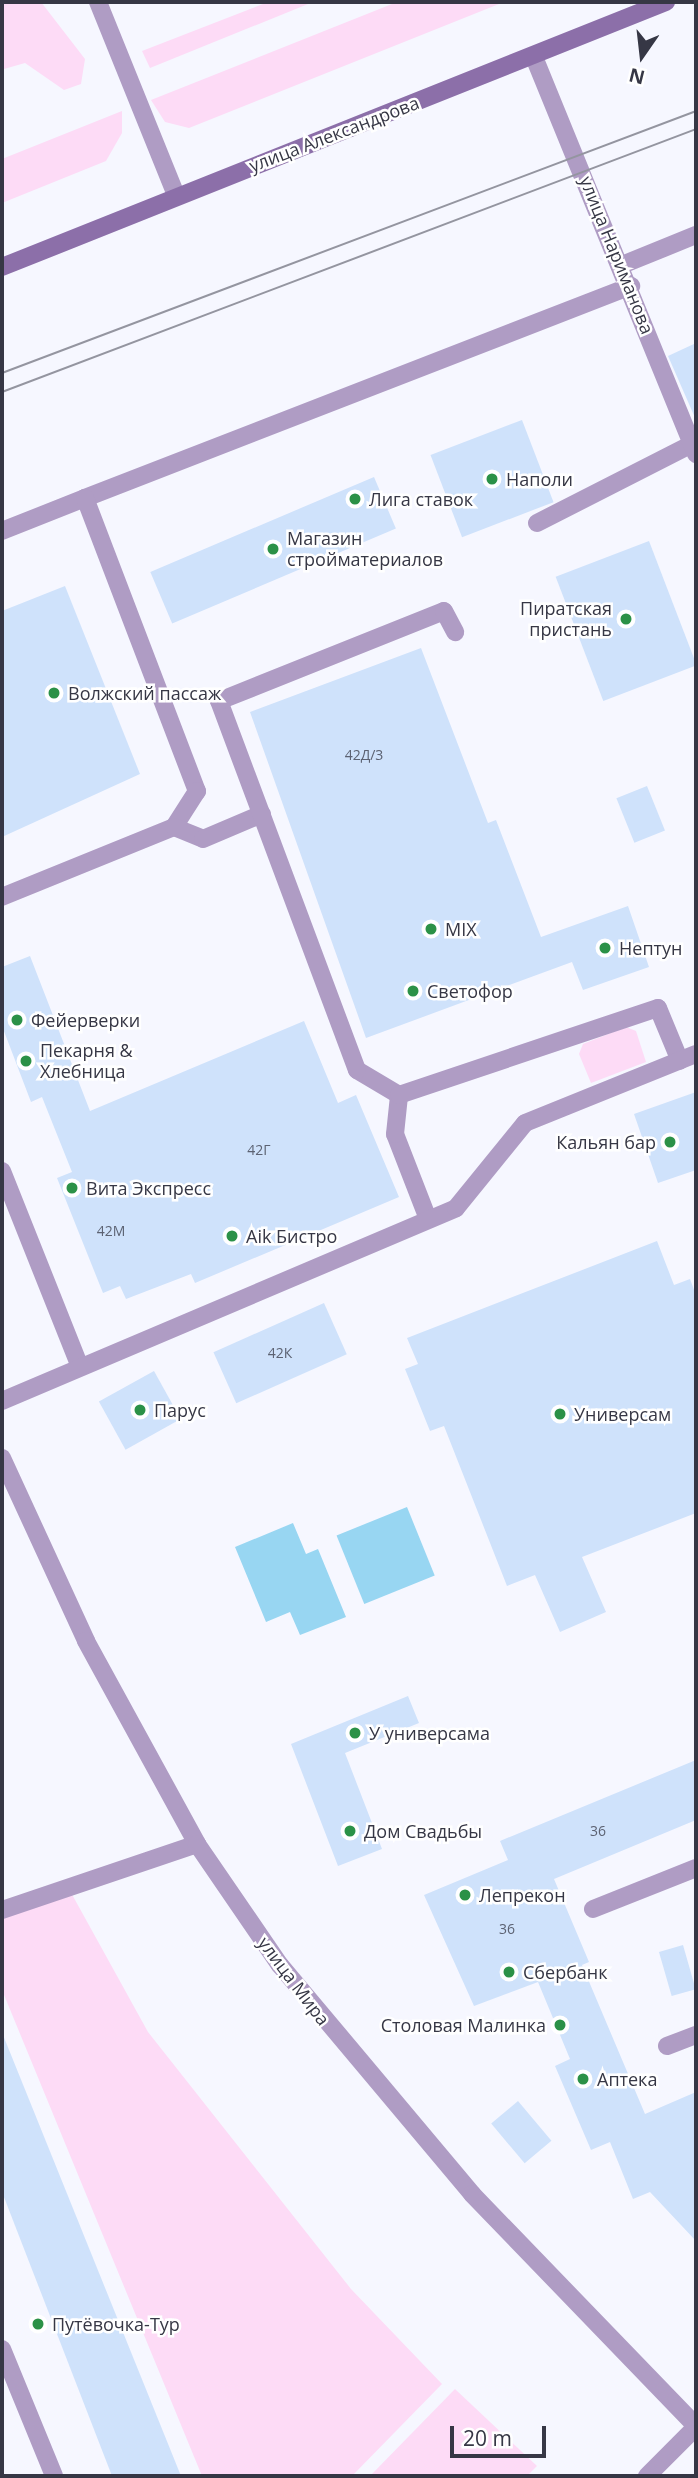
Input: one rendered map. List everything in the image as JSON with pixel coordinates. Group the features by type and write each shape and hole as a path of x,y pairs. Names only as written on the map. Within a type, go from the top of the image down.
{"main road":[{"name":"улица Александрова","path":"2,267 176,195 534,57 666,2"}],"street":[{"path":"99,2 176,195"},
{"name":"улица Нариманова","path":"534,57 631,286 694,449"},
{"path":"622,265 696,235"},
{"path":"2,531 631,286"},
{"path":"537,523 694,449"},
{"path":"2,897 174,827 197,791 85,498"},
{"path":"2,1401 456,1208 525,1123 688,1058 658,1008 399,1095 357,1070 219,701 444,611 454,632"},
{"path":"174,827 203,839 262,814"},
{"path":"399,1095 395,1134 428,1219"},
{"path":"2,1171 79,1367"},
{"name":"улица Мира","path":"2,1458 86,1641 198,1844 280,1965 376,2085 696,2427"},
{"path":"2,1910 198,1844"},
{"path":"593,1909 696,1868"},
{"path":"667,2046 696,2035"},
{"path":"2,2349 54,2476"},
{"path":"647,2476 696,2427"}],"shaded area":[{"path":"2,2 41,2 85,59 81,84 64,90 25,63 4,69"},
{"path":"268,2 313,2 150,68 142,51"},
{"path":"397,2 504,2 189,128 165,122 151,100"},
{"path":"122,111 122,133 106,161 2,203 2,159"},
{"path":"626,1027 636,1031 646,1062 591,1083 579,1054 583,1044"},
{"path":"69,1889 148,2032 351,2289 442,2384 352,2476 202,2476 2,1990 2,1918"},
{"path":"455,2389 537,2466 527,2476 370,2476"}],"water":[{"path":"407,1507 435,1576 364,1604 337,1535"},
{"path":"293,1523 306,1554 318,1549 346,1617 300,1635 290,1612 266,1622 235,1547"}],"building":[{"path":"696,343 696,420 668,356"},
{"name":"Наполи","path":"522,420 554,502 462,537 431,455"},
{"name":"Магазин стройматериалов","path":"374,477 396,529 172,623 150,572"},
{"name":"Пиратская пристань","path":"649,541 696,665 603,701 556,577"},
{"name":"Волжский пассаж","path":"65,586 140,774 2,837 2,611"},
{"path":"421,648 488,823 496,820 541,937 628,906 649,967 583,990 572,962 366,1038 250,712"},
{"path":"647,786 665,831 634,843 616,798"},
{"path":"30,956 90,1111 304,1021 338,1103 356,1095 399,1197 195,1283 191,1274 126,1299 120,1286 103,1293 57,1178 72,1172 42,1097 31,1102 2,1026 2,967"},
{"name":"Кальян бар","path":"696,1092 696,1170 658,1183 634,1114"},
{"name":"Универсам","path":"657,1241 674,1285 690,1279 696,1295 696,1513 582,1557 606,1612 560,1632 535,1575 507,1586 444,1426 430,1431 405,1369 418,1364 407,1338"},
{"path":"324,1303 347,1354 236,1403 213,1352"},
{"name":"Парус","path":"154,1371 181,1419 126,1450 99,1402"},
{"path":"408,1696 419,1723 345,1753 382,1849 338,1866 291,1744"},
{"path":"696,1760 696,1820 554,1879 589,1962 582,1965 645,2114 696,2092 696,2241 650,2192 633,2199 610,2142 591,2150 555,2066 570,2059 538,1982 474,2006 424,1895 508,1860 500,1841"},
{"path":"683,1945 696,1989 672,1996 659,1952"},
{"path":"3,2035 181,2476 112,2476 2,2192"},
{"path":"518,2101 551,2141 525,2163 491,2123"}],"tram line":[{"path":"2,373 696,111"},
{"path":"2,392 696,129"}],"place":[{"name":"Наполи","path":"492,479"},
{"name":"Лига ставок","path":"355,499"},
{"name":"Магазин стройматериалов","path":"273,549"},
{"name":"Пиратская пристань","path":"626,619"},
{"name":"Волжский пассаж","path":"54,693"},
{"name":"MIX","path":"431,929"},
{"name":"Нептун","path":"605,948"},
{"name":"Светофор","path":"413,991"},
{"name":"Фейерверки","path":"17,1020"},
{"name":"Пекарня & Хлебница","path":"26,1061"},
{"name":"Кальян бар","path":"670,1142"},
{"name":"Вита Экспресс","path":"72,1188"},
{"name":"Aik Бистро","path":"232,1236"},
{"name":"Парус","path":"140,1410"},
{"name":"Универсам","path":"560,1414"},
{"name":"У универсама","path":"355,1733"},
{"name":"Дом Свадьбы","path":"350,1831"},
{"name":"Лепрекон","path":"465,1895"},
{"name":"Сбербанк","path":"509,1972"},
{"name":"Столовая Малинка","path":"560,2025"},
{"name":"Аптека","path":"583,2079"},
{"name":"Путёвочка-Тур","path":"38,2324"}]}
